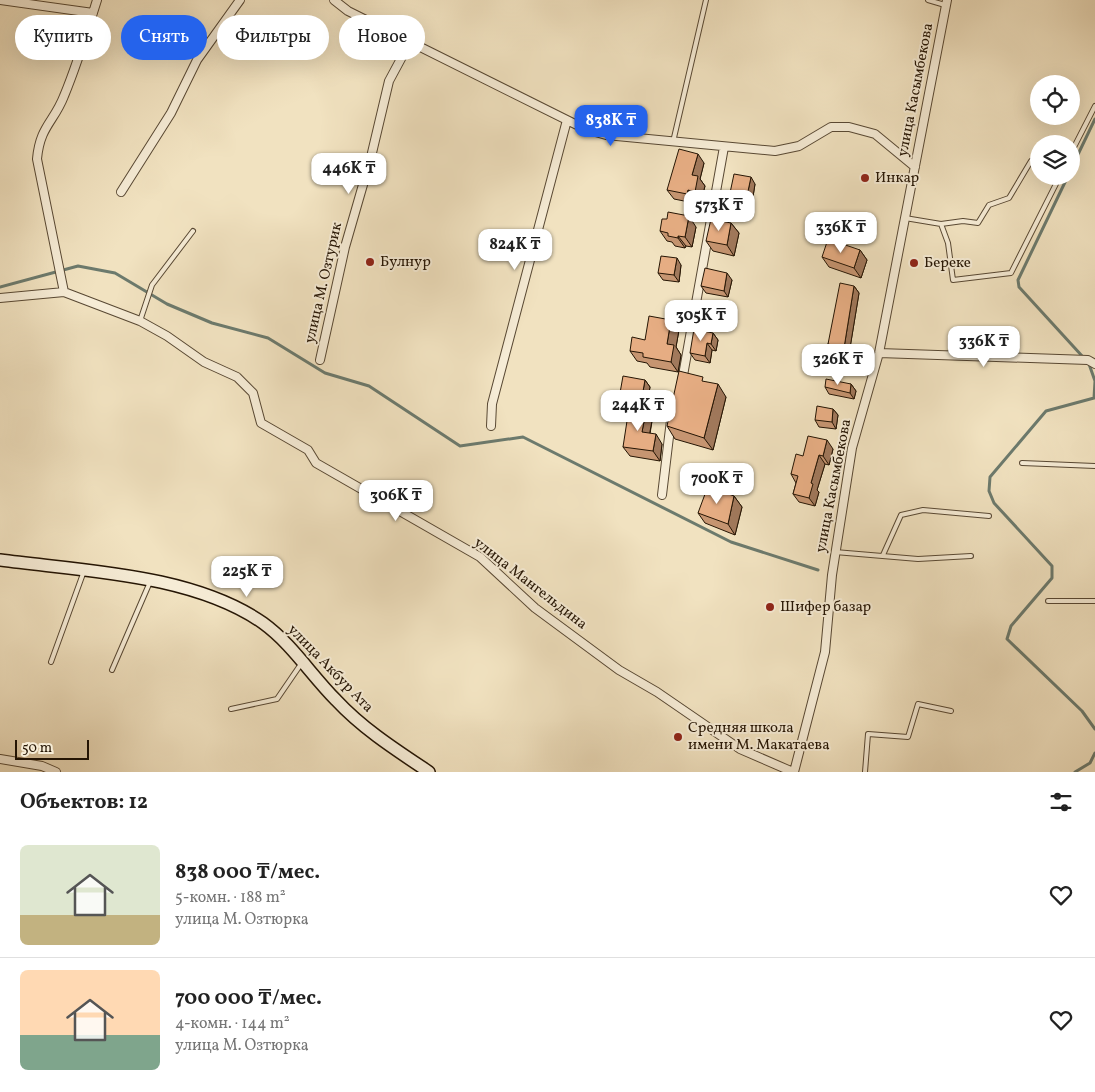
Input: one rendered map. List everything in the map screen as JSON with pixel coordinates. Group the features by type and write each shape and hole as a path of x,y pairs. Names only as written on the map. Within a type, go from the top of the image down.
{"main road":[{"name":"улица Акбур Ата","path":"0,560 151,580 194,591 237,607 264,624 303,661 335,700 364,726 378,738 429,772"}],"street":[{"path":"0,0 93,13"},
{"path":"64,292 37,159 38,142 49,120 64,98 97,0"},
{"path":"121,192 171,113 198,60 240,0"},
{"path":"334,0 356,15"},
{"name":"улица Касымбекова","path":"793,772 825,652 835,552 852,448 879,353 947,3"},
{"path":"425,50 584,129 606,135 775,151 799,146 831,127 850,127 875,134 916,167"},
{"name":"улица М. Озтурик","path":"320,360 345,247 371,157 389,81 400,60"},
{"path":"491,426 492,404 566,120"},
{"path":"678,392 685,375 724,147"},
{"name":"улица Мангельдина","path":"0,298 64,292 140,321 168,336 204,362 236,377 253,393 261,423 308,450 316,463 480,557 535,608 619,670 657,692 740,749 793,772"},
{"path":"879,353 1088,360 1095,364"},
{"path":"662,495 672,409"},
{"path":"0,759 42,766 56,772"}],"lane":[{"path":"673,142 706,0"},
{"path":"928,0 947,3"},
{"path":"1080,135 1095,106"},
{"path":"905,218 942,224 964,221 978,223 989,205 1009,198 1030,163"},
{"path":"942,224 948,243 954,280 1011,273 1055,185"},
{"path":"140,321 152,285 193,231"},
{"path":"1022,463 1095,466"},
{"path":"883,555 901,515 922,510 989,516"},
{"path":"835,552 883,555 918,560 971,556"},
{"path":"51,662 84,571"},
{"path":"112,670 151,580"},
{"path":"1048,601 1095,602"},
{"path":"231,709 277,699 303,661"},
{"path":"865,772 868,734 908,738 918,704 951,711"}],"building":[{"path":"679,149 698,154 692,175 698,176 695,192 688,190 687,194 667,190"},
{"path":"734,174 751,177 747,196 730,193"},
{"path":"668,212 689,216 685,237 668,236 668,233 660,231 662,219 667,219"},
{"path":"711,219 731,223 727,245 706,241"},
{"path":"828,239 860,250 854,268 822,257"},
{"path":"661,256 677,258 674,275 658,273"},
{"path":"705,268 727,273 724,291 701,286"},
{"path":"840,283 854,286 844,348 828,344"},
{"path":"649,316 671,320 667,344 674,345 671,362 643,357 643,353 630,351 632,337 645,340"},
{"path":"694,329 713,333 711,344 707,343 705,356 690,353"},
{"path":"679,371 703,377 702,381 718,384 704,438 667,426"},
{"path":"623,376 645,380 642,397 620,393"},
{"path":"826,379 851,384 850,393 825,387"},
{"path":"817,406 833,409 832,422 815,420"},
{"path":"629,408 646,411 642,432 656,434 653,451 623,447"},
{"path":"808,436 827,440 823,456 819,455 809,498 793,494 798,476 791,474 796,454 803,456"},
{"path":"708,486 734,496 728,524 698,513"}],"waterway":[{"path":"1080,150 1095,119"},
{"path":"1064,185 1018,280 1019,287 1083,357"},
{"path":"0,287 78,266 115,273 167,304 212,323 268,338 325,373 369,386 460,446 523,437 731,542 818,570"},
{"path":"1089,364 1095,381 1094,398 1046,411 990,477 989,491 994,503 1052,566 1052,578 1011,626 1007,639 1082,711 1095,729"},
{"path":"1075,772 1090,763 1095,753"}],"place":[{"name":"Инкар","path":"865,178"},
{"name":"Булнур","path":"370,262"},
{"name":"Береке","path":"914,263"},
{"name":"Шифер базар","path":"770,607"},
{"name":"Средняя школа имени М. Макатаева","path":"678,737"}]}
